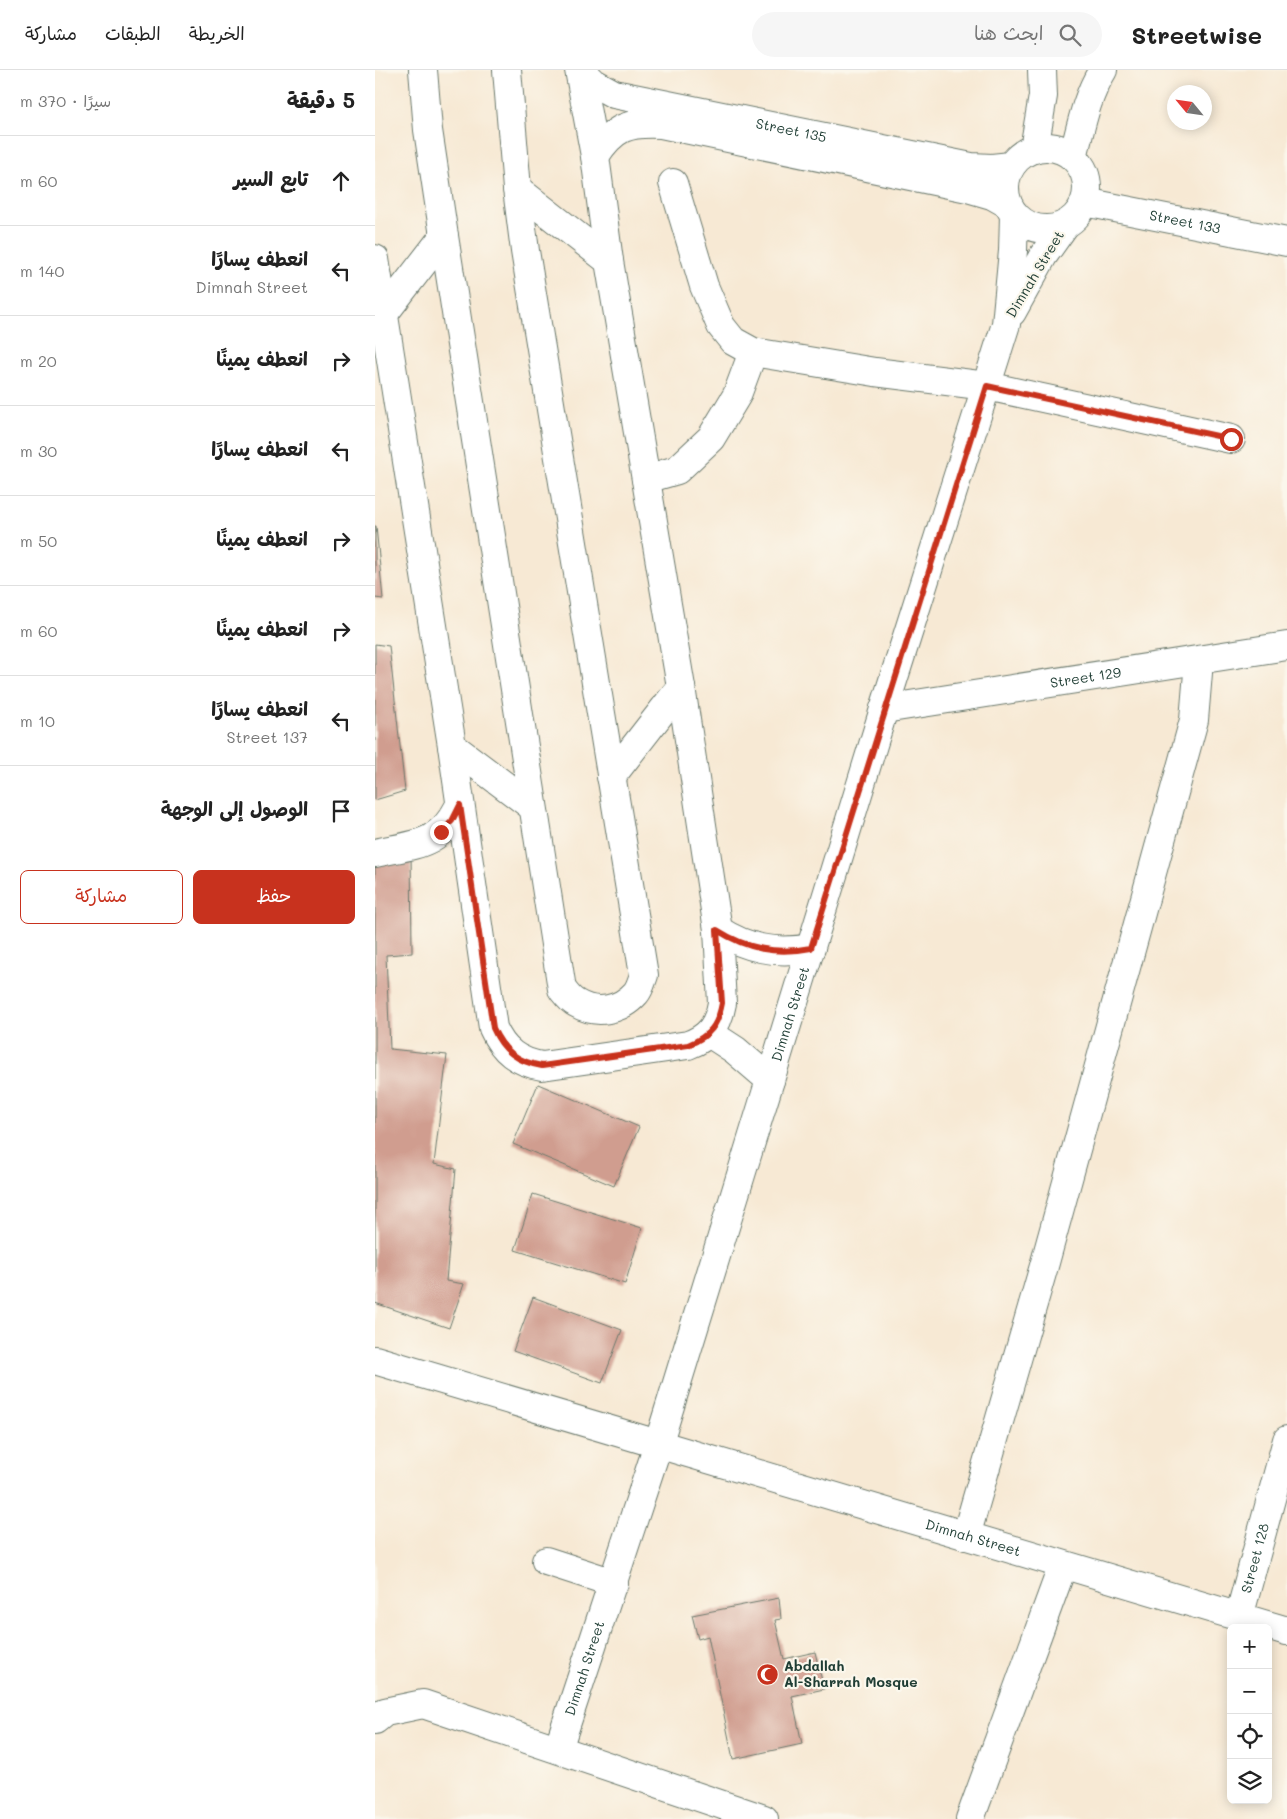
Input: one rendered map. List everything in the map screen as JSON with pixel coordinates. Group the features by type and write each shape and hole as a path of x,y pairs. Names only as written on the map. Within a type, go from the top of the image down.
{"street":[{"path":"423,70 428,130 444,236 562,989 574,1002 590,1010 607,1010 624,1004 637,991 644,975 527,261 517,189 507,70"},
{"path":"375,259 452,746 493,1028 498,1040 517,1059 529,1064 542,1066 688,1045 701,1040 709,1033 720,1014 722,1003 717,930 681,687 609,260 595,156 580,70"},
{"name":"Street 135","path":"580,70 594,83 614,94 971,167 1011,166"},
{"path":"1034,149 1043,96 1042,70"},
{"path":"1073,157 1086,105 1095,82 1103,70"},
{"name":"Street 135","path":"595,156 606,139 622,128 641,122 661,124 968,188 992,195 1011,210"},
{"path":"1044,147 1055,148 1073,157 1081,166 1086,178 1085,202 1073,219 1065,225 1052,229 1038,229 1025,224 1011,210 1005,192 1006,178 1017,158 1034,149 1044,147"},
{"path":"673,183 704,286 721,326 733,341 753,352 875,372 987,386 1231,439"},
{"path":"517,189 609,260"},
{"name":"Street 133","path":"1085,202 1287,242"},
{"name":"Dimnah Street","path":"558,1749 615,1583 659,1445 884,709 1006,324 1013,260 1011,210"},
{"name":"Dimnah Street","path":"1006,324 1039,265 1065,225"},
{"path":"383,315 444,236"},
{"path":"647,479 677,470 711,438 737,395 753,352"},
{"name":"Street 129","path":"884,709 1287,646"},
{"path":"967,1536 1046,1258 1194,720 1199,660"},
{"path":"611,777 681,687"},
{"path":"452,746 533,807"},
{"path":"375,853 429,841 452,821 460,805"},
{"path":"717,930 731,938 762,950 795,951 811,948"},
{"path":"709,1033 735,1050 770,1080"},
{"name":"Dimnah Street","path":"375,1360 1287,1631"},
{"name":"Street 128","path":"1239,1617 1287,1440"},
{"path":"546,1561 615,1583"},
{"path":"970,1819 1063,1565"},
{"path":"375,1720 385,1712 423,1704 764,1819"}],"building":[{"path":"376,526 383,599 375,598"},
{"path":"375,644 389,646 405,791 375,800"},
{"path":"411,850 412,953 386,955 390,1049 447,1055 434,1164 456,1169 446,1281 464,1284 449,1328 375,1303 375,861"},
{"path":"538,1084 639,1127 614,1186 513,1144"},
{"path":"533,1194 642,1228 625,1284 515,1250"},
{"path":"533,1297 622,1330 602,1383 513,1351"},
{"name":"Abdallah Al-Sharrah Mosque","path":"779,1598 781,1619 775,1620 784,1659 815,1652 824,1689 792,1696 802,1744 733,1759 708,1636 698,1639 692,1615"}],"place":[{"name":"Abdallah Al-Sharrah Mosque","path":"768,1674"}],"route":[{"path":"441,832 452,821 460,805 493,1028 498,1040 517,1059 529,1064 542,1066 688,1045 701,1040 715,1024 720,1014 722,1003 717,930 746,945 762,950 795,951 811,948 884,709 987,386 1231,439"}]}
